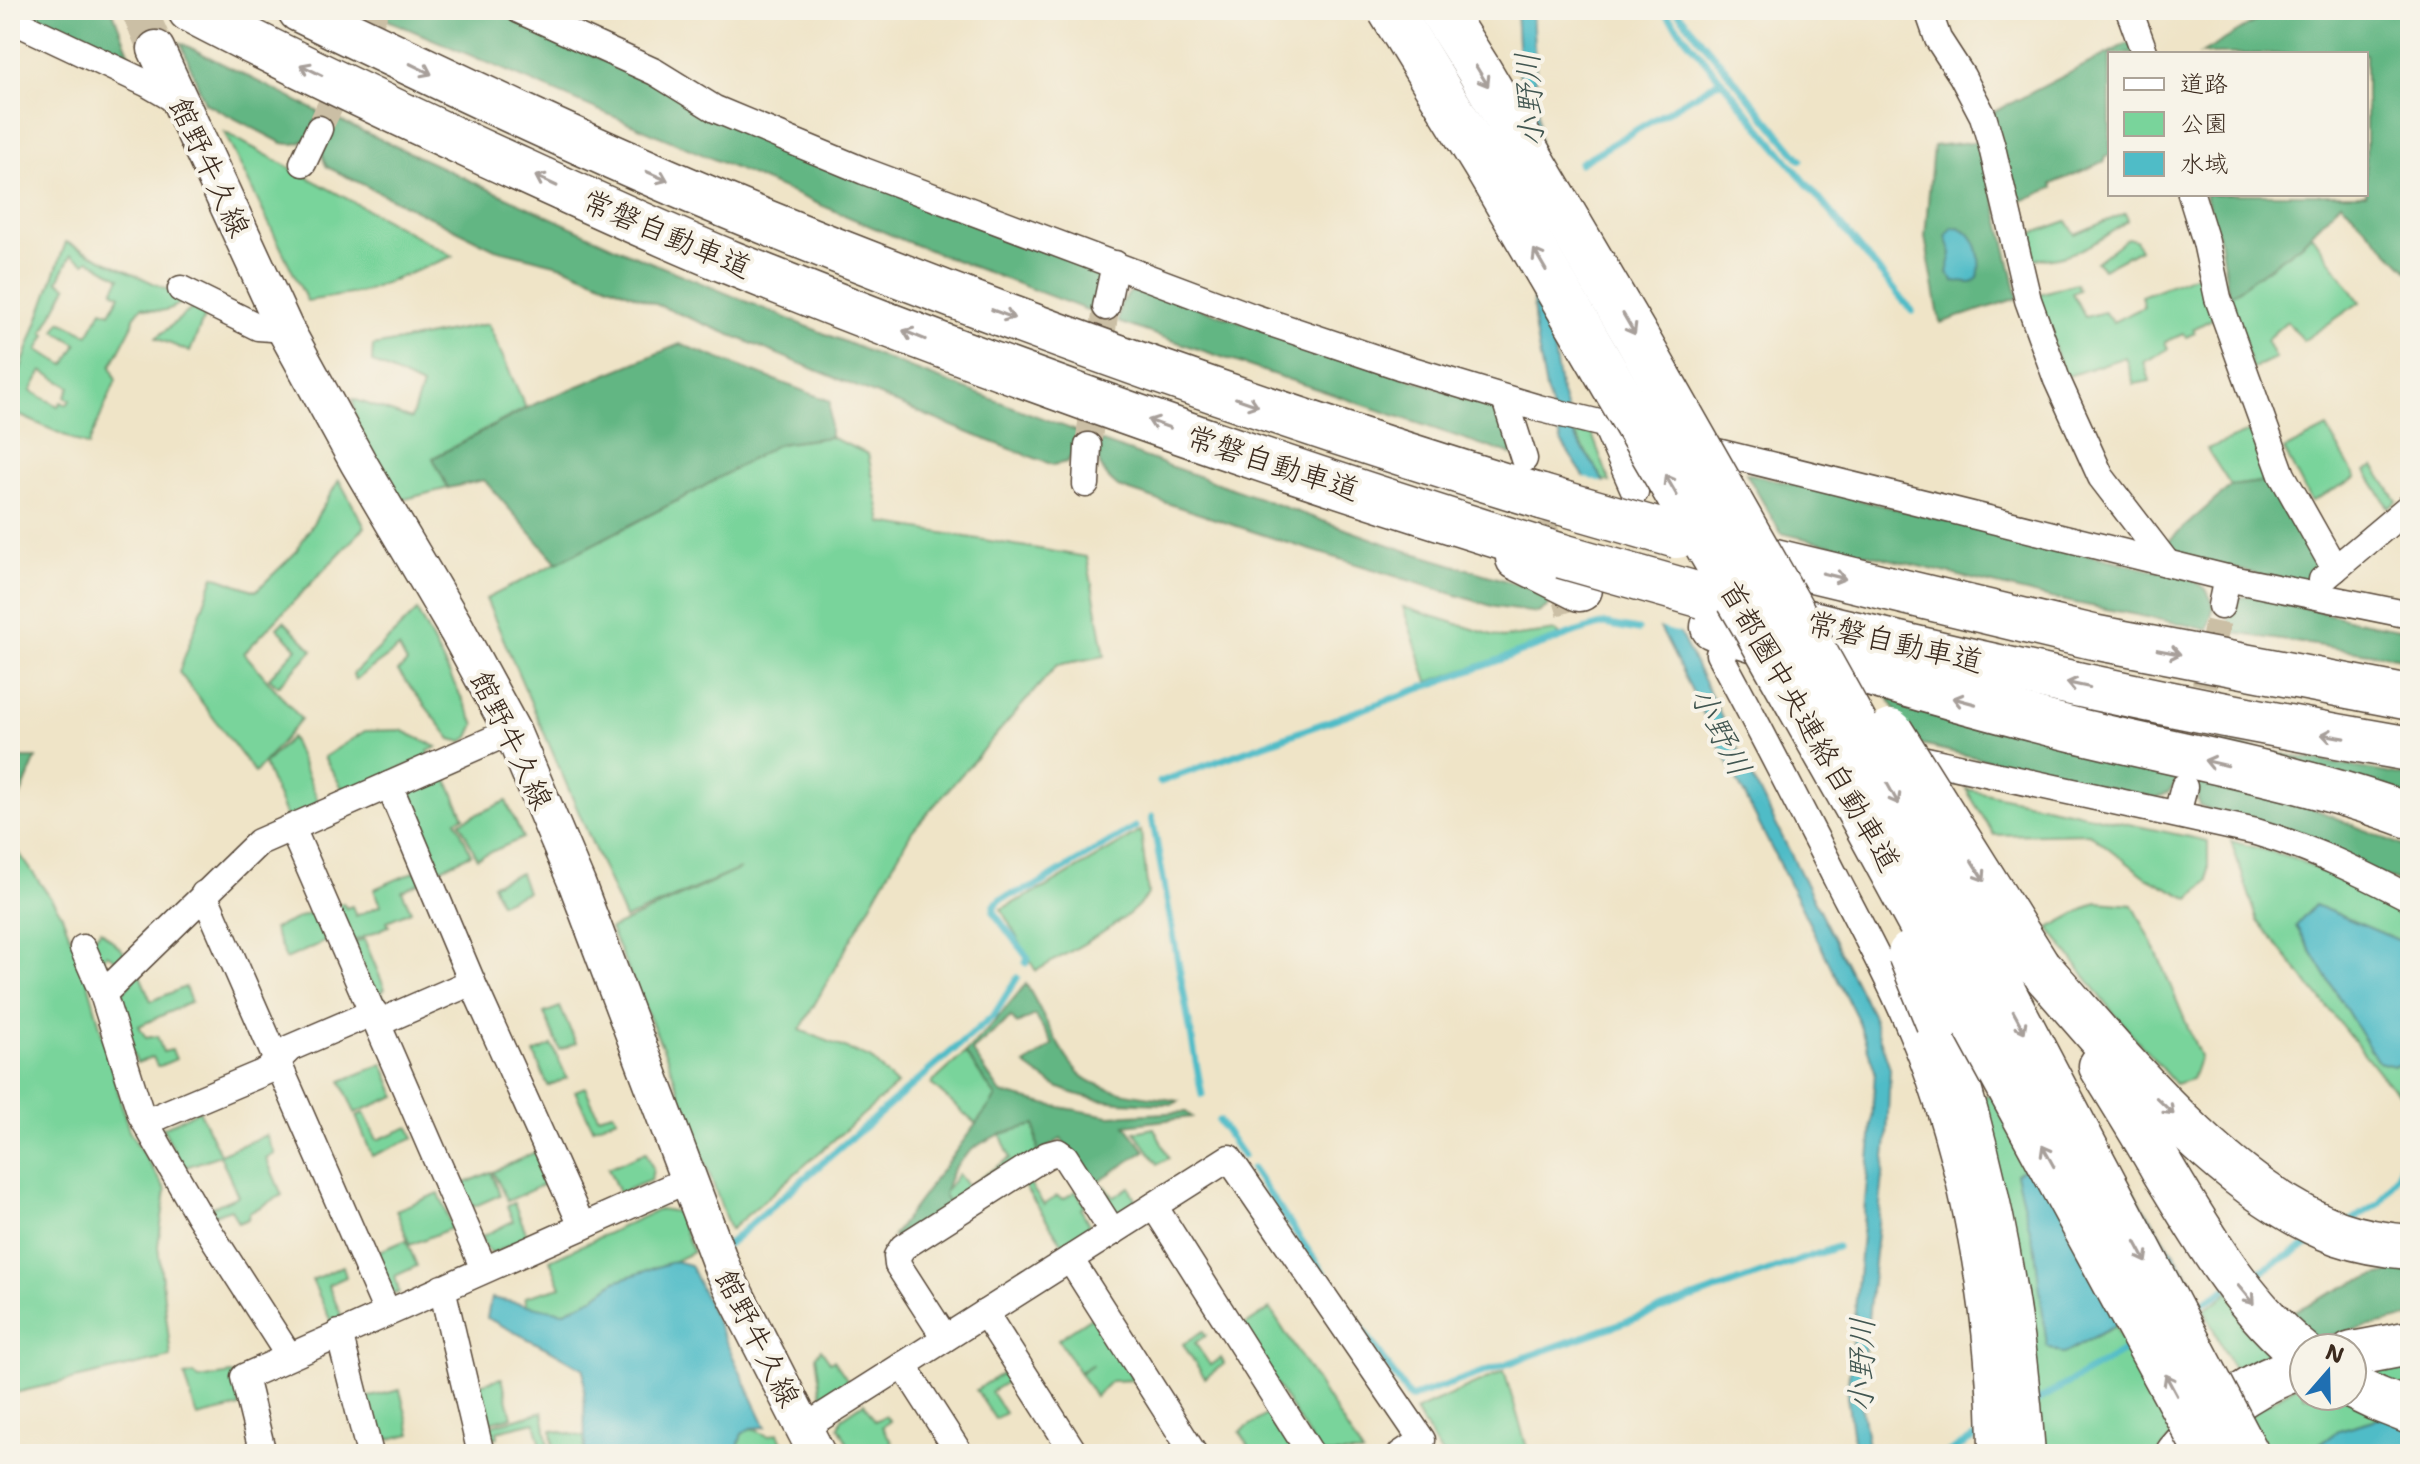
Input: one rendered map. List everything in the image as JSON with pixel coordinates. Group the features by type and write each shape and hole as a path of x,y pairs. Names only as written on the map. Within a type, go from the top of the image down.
{"highway":[{"name":"常磐自動車道","path":"190,10 405,116 725,261 952,350 1200,439 1445,520 1571,573 1735,621 1864,636 2074,684 2410,749"},
{"name":"常磐自動車道","path":"300,10 590,147 745,213 1139,366 1383,448 1533,478 1677,536 2093,637 2410,698"},
{"name":"首都圏中央連絡自動車道","path":"1390,10 1493,179 1735,621 1876,842 2208,1454"},
{"name":"首都圏中央連絡自動車道","path":"1441,10 1627,322 1735,621 2003,991 2247,1454"},
{"path":"1735,621 1877,677 2012,714 2346,794 2410,816"},
{"path":"1735,621 1845,657 2207,1243 2233,1281 2288,1340"},
{"path":"1735,621 1848,823 1902,934 1955,1072 1983,1176 2003,1276 2017,1373 2023,1454"},
{"path":"2348,687 2410,682"},
{"path":"2292,780 2410,828"},
{"path":"2038,966 2136,1077 2244,1178 2309,1220 2384,1245 2410,1247"},
{"path":"2368,1351 2410,1343"},
{"path":"2178,1454 2216,1412 2265,1381 2288,1372"},
{"path":"2368,1395 2410,1412"}],"main road":[{"name":"館野牛久線","path":"156,49 285,329 512,731 577,884 723,1270 810,1441"}],"street":[{"path":"519,10 655,72 715,109 864,171 1253,317 1399,366 1538,408 2227,578 2410,615"},
{"path":"1928,10 1938,39 1983,116 2028,300 2057,380 2101,477 2167,563"},
{"path":"2129,10 2144,52"},
{"path":"10,19 148,84 179,102"},
{"path":"303,163 319,129"},
{"path":"2192,196 2206,242 2218,298 2282,475 2335,569"},
{"path":"1106,307 1115,264"},
{"path":"181,289 258,327 285,329"},
{"path":"1505,399 1533,478"},
{"path":"1596,422 1635,492"},
{"path":"1086,484 1088,446"},
{"path":"2310,596 2325,577 2410,506"},
{"path":"2221,606 2227,578"},
{"path":"1735,621 1758,726 1884,973 1912,1033 1933,1089 1955,1163 1984,1319 1992,1403 1992,1454"},
{"path":"1758,726 2177,814 2289,842 2337,861 2410,898"},
{"path":"103,994 259,842 512,731"},
{"path":"389,785 472,982 582,1226"},
{"path":"2177,814 2184,787"},
{"path":"292,828 484,1269"},
{"path":"204,894 387,1312"},
{"path":"83,948 103,994 141,1115 198,1214 289,1356"},
{"path":"146,1122 267,1071 290,1048 472,982"},
{"path":"945,1338 898,1265 897,1256 903,1247 1047,1155 1058,1152 1065,1157 1113,1232"},
{"path":"810,1441 903,1365 1229,1158 1422,1440 1401,1454"},
{"path":"263,1454 244,1377 687,1180"},
{"path":"1154,1206 1311,1454"},
{"path":"1070,1259 1194,1454"},
{"path":"442,1288 481,1454"},
{"path":"985,1313 1075,1454"},
{"path":"339,1333 370,1454"},
{"path":"903,1365 960,1454"}],"green space":[{"path":"12,10 112,10 130,55 125,59"},
{"path":"386,10 492,10 1098,272 1103,291 1095,313 905,241 383,18"},
{"path":"2274,10 2410,10 2410,273 2341,202 2301,244 2229,296 2220,241 2206,196 2368,196 2368,52 2204,52"},
{"path":"181,43 319,112 307,138 298,143 282,143 205,103"},
{"path":"2132,43 2135,52 2110,52"},
{"path":"2108,53 2108,156 2105,161 2052,184 2053,188 2014,204 1990,114"},
{"path":"334,118 626,252 884,358 1079,432 1073,453 1067,462 1053,465 563,266 495,249 327,167 322,148 324,136"},
{"path":"224,132 453,256 363,292 307,301"},
{"path":"1981,141 2018,298 1940,323 1925,237 1933,146"},
{"path":"2126,213 2128,220 2080,250 2052,258 2025,257 2020,238 2067,221 2075,234"},
{"path":"2311,233 2360,302 2303,341 2287,321 2266,340 2275,358 2252,369 2229,296 2301,244"},
{"path":"2127,238 2135,240 2140,249 2103,269 2096,262"},
{"path":"66,242 183,297 182,302 167,310 142,307 134,317 111,366 116,380 88,446 10,411 10,399","holes":["71,255 85,263 89,260 120,278 113,291 120,295 110,313 102,310 88,335 61,321 55,331 77,344 65,365 38,350 46,335 43,332 67,287 58,281","42,371 70,387 65,397 70,400 67,405 61,402 58,406 31,391"]},
{"path":"2201,273 2214,318 2193,329 2195,333 2186,337 2183,334 2165,342 2168,349 2144,362 2150,381 2134,384 2125,357 2065,377 2036,295 2076,283 2079,290 2072,293 2085,317 2104,312 2113,322 2144,307 2141,296"},
{"path":"1149,291 1501,409 1515,456 1118,322 1120,305 1130,292"},
{"path":"195,306 207,310 190,352 156,338"},
{"path":"488,324 526,408 433,458 448,488 394,502 357,431 353,399 411,419 422,386 372,362 373,346"},
{"path":"680,344 830,401 830,437 778,444 557,563 484,480 448,488 433,458 537,403"},
{"path":"2327,428 2356,478 2311,502 2284,450"},
{"path":"2253,430 2275,480 2231,486 2207,449"},
{"path":"1573,431 1592,434 1610,482 1603,480"},
{"path":"830,437 868,454 882,523 1087,557 1105,656 1057,665 912,831 800,1030 870,1058 897,1085 730,1230 666,1055 610,929 740,869 625,919 486,599 692,493 778,444"},
{"path":"1100,441 1404,550 1554,595 1548,606 1538,613 1495,607 1118,487 1101,467 1098,456"},
{"path":"2374,466 2397,501 2389,508 2366,471"},
{"path":"1746,473 2191,579 2206,589 2214,605 2208,629 2055,599 1781,533"},
{"path":"339,480 365,527 244,653 301,719 255,773 179,672 214,576 256,591 295,553"},
{"path":"2275,480 2325,567 2312,587 2171,554 2165,544 2231,486"},
{"path":"2253,595 2410,631 2410,659 2226,632 2231,611 2239,598"},
{"path":"1403,607 1502,638 1556,631 1563,637 1428,682"},
{"path":"417,611 475,724 469,737 462,742 451,739 398,671 407,663 399,648 355,680 353,674"},
{"path":"284,621 313,650 278,686 269,678 297,648 277,628"},
{"path":"1887,696 2179,768 2178,774 2169,791 2155,798 1917,744"},
{"path":"401,730 437,747 428,751 429,756 345,793 324,757 365,731"},
{"path":"291,737 320,805 287,820 264,764"},
{"path":"2210,741 2410,777 2410,804"},
{"path":"10,758 36,758 10,821"},
{"path":"464,763 466,768 446,777 464,817 456,820 471,854 435,872 402,798 406,790"},
{"path":"2199,775 2312,808 2410,849 2410,886 2199,806"},
{"path":"1966,789 2208,841 2208,881 2190,899 2146,877 2089,833 1994,835"},
{"path":"506,801 523,838 477,858 460,822"},
{"path":"1141,831 1148,894 1113,926 1036,971 1001,909 1048,886"},
{"path":"10,840 61,913 87,979 129,1131 166,1190 158,1246 171,1357 10,1394"},
{"path":"2231,841 2294,858 2410,914 2410,945 2315,905 2296,926 2378,1062 2394,1066 2410,1061 2410,1104 2386,1081 2258,921"},
{"path":"416,871 421,882 402,891 411,911 387,921 389,926 352,942 337,905 352,906 356,916 381,905 374,889"},
{"path":"520,873 527,892 500,903 492,884"},
{"path":"2097,902 2133,905 2200,1056 2192,1079 2175,1084 2111,1010 2049,928"},
{"path":"313,911 327,941 286,959 273,929"},
{"path":"101,930 125,953 118,961 107,954 100,962 93,939"},
{"path":"364,939 385,989 381,991 387,1005 380,1004 353,944"},
{"path":"139,973 151,1001 185,987 191,1002 139,1026 146,1038 157,1036 163,1052 172,1050 176,1059 160,1066 153,1057 137,1063 114,1003"},
{"path":"1026,984 1063,1051 1086,1079 1125,1093 1179,1101 1173,1104 1102,1100 1075,1094 1052,1084 1025,1065 1053,1045 1035,1015 1017,1024 1011,1017 972,1051 1001,1093 1109,1116 1186,1112 1192,1117 1125,1125 1145,1151 1092,1185 1061,1139 1038,1153 1035,1125 992,1138 973,1149 952,1171 944,1194 950,1208 907,1239 892,1237 996,1097 965,1053"},
{"path":"560,1007 576,1043 560,1050 544,1013"},
{"path":"552,1045 567,1078 548,1086 534,1053"},
{"path":"965,1053 997,1097 976,1124 931,1084"},
{"path":"383,1064 396,1096 355,1113 341,1081"},
{"path":"585,1087 598,1116 613,1112 617,1118 593,1128 575,1091"},
{"path":"1993,1094 2033,1167 2016,1174 2063,1354 2115,1326 2173,1435 2158,1454 2039,1454 1973,1099"},
{"path":"199,1110 220,1154 266,1135 275,1154 266,1158 282,1195 249,1213 248,1219 238,1223 231,1209 213,1215 210,1208 238,1196 220,1155 183,1168 163,1128"},
{"path":"364,1113 377,1140 409,1127 414,1138 372,1156 356,1116"},
{"path":"1035,1125 1038,1153 950,1208 943,1194 958,1174 968,1186 1010,1158 1000,1133"},
{"path":"1154,1128 1169,1158 1158,1164 1135,1132"},
{"path":"539,1150 553,1180 508,1201 493,1172"},
{"path":"646,1152 653,1169 651,1180 619,1193 608,1168"},
{"path":"491,1172 500,1195 473,1207 463,1184"},
{"path":"1029,1183 1044,1205 1057,1196 1063,1199 1076,1191 1085,1205 1081,1209 1094,1234 1066,1249 1024,1186"},
{"path":"1105,1186 1114,1197 1129,1187 1137,1203 1120,1215 1112,1212 1098,1190"},
{"path":"439,1193 452,1228 410,1245 396,1210"},
{"path":"514,1203 528,1237 493,1253 486,1249 481,1237 513,1221 507,1206"},
{"path":"660,1209 677,1212 693,1252 616,1281 593,1298 563,1312 527,1306 525,1297 561,1287 550,1260"},
{"path":"406,1240 417,1266 395,1276 399,1292 396,1294 385,1288 370,1255"},
{"path":"343,1266 346,1277 328,1285 342,1317 331,1322 312,1280"},
{"path":"2410,1267 2410,1317 2345,1332 2307,1332 2288,1314 2357,1281"},
{"path":"2230,1292 2281,1350 2235,1373 2204,1310"},
{"path":"1270,1309 1363,1454 1320,1454 1241,1328"},
{"path":"1093,1316 1134,1380 1111,1381 1095,1397 1080,1373 1093,1364 1079,1372 1058,1339"},
{"path":"1203,1331 1206,1335 1195,1343 1210,1365 1221,1358 1224,1364 1205,1378 1183,1344"},
{"path":"821,1349 830,1362 834,1360 847,1379 841,1393 829,1400 822,1398 816,1356"},
{"path":"2410,1352 2410,1410 2339,1430 2306,1454 2205,1454 2258,1409 2288,1391 2288,1412 2368,1412 2368,1362"},
{"path":"1006,1371 1011,1379 991,1392 1005,1413 995,1419 976,1390"},
{"path":"1504,1371 1529,1454 1441,1454 1415,1411"},
{"path":"194,1374 199,1379 235,1376 240,1407 197,1417 185,1376"},
{"path":"502,1378 512,1417 485,1423 475,1385"},
{"path":"400,1390 411,1434 377,1442 366,1398"},
{"path":"864,1403 875,1421 885,1416 890,1421 882,1427 892,1442 875,1454 853,1454 839,1427 842,1418"},
{"path":"1272,1411 1301,1454 1254,1454 1240,1432"},
{"path":"543,1412 550,1454 543,1454 535,1422 497,1431 498,1437 488,1440 484,1427"},
{"path":"751,1428 768,1436 778,1433 787,1454 736,1454 742,1433"},
{"path":"552,1430 585,1437 585,1454 554,1454"}],"water":[{"name":"小野川","path":"1516,10 1532,10 1550,328 1560,387 1575,437 1599,473 1872,1015 1890,1068 1887,1138 1860,1396 1869,1454 1855,1454 1847,1396 1875,1071 1858,1020 1582,473 1562,443 1546,390 1535,331"},
{"path":"1959,227 1971,236 1979,256 1978,278 1972,283 1954,282 1947,272 1952,254 1946,236 1952,228"},
{"path":"2315,905 2410,945 2410,1061 2394,1066 2378,1062 2370,1049 2296,926"},
{"path":"2088,1122 2193,1283 2063,1354 2047,1346 2035,1250 2016,1174"},
{"path":"675,1261 690,1265 766,1427 751,1428 742,1433 736,1454 585,1454 584,1369 487,1318 491,1298 563,1312 593,1298 616,1281"},
{"path":"2410,1410 2410,1454 2306,1454 2339,1430"}],"pier":[{"path":"1579,476 1609,484 1686,635 1656,626"}],"waterway":[{"path":"1663,10 1912,311"},
{"path":"1676,10 1801,160"},
{"path":"1580,163 1721,80"},
{"path":"1160,782 1577,632 1604,624 1638,630"},
{"path":"1152,817 1202,1095"},
{"path":"1026,963 1028,958 994,913 994,906 1000,899 1034,887 1135,827"},
{"path":"727,1245 994,1015 1017,978"},
{"path":"1219,1121 1243,1156"},
{"path":"2351,1221 2380,1203 2399,1173 2410,1130"},
{"path":"1252,1169 1410,1398 1837,1247"},
{"path":"2250,1277 2316,1240"},
{"path":"2187,1313 2225,1290"},
{"path":"2032,1404 2132,1346"},
{"path":"1947,1454 1983,1432"}],"tunnel":[{"path":"139,10 156,49"},
{"path":"319,129 376,10"},
{"path":"1088,446 1106,307"},
{"path":"1532,485 1570,612"},
{"path":"2197,724 2221,606"}]}
